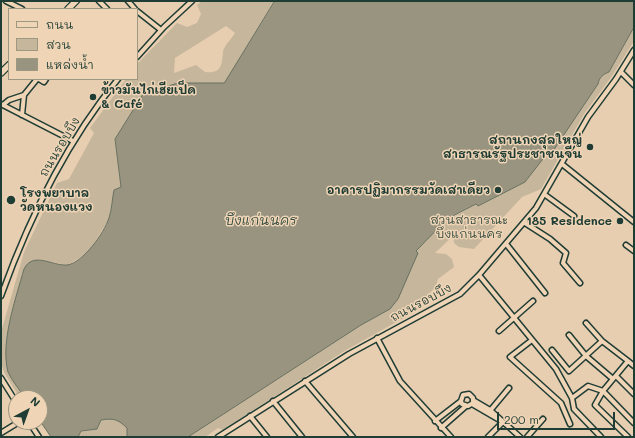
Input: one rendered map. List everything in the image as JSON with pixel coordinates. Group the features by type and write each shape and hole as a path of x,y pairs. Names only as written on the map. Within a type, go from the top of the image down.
{"street":[{"path":"6,1 20,8"},
{"path":"139,51 192,1"},
{"path":"138,12 161,30"},
{"name":"ถนนรอบบึง","path":"221,436 273,401 376,338 460,294 479,276 525,223 562,164 588,117 621,72 634,50"},
{"path":"621,72 634,85"},
{"path":"2,104 24,94 37,80"},
{"name":"ถนนรอบบึง","path":"1,296 19,245 73,141 117,80"},
{"path":"22,115 24,94"},
{"path":"2,104 73,141"},
{"path":"562,164 634,222"},
{"path":"544,194 574,216"},
{"path":"525,223 543,236 550,239 566,253 563,263 580,283"},
{"path":"507,245 545,293"},
{"path":"626,245 634,251"},
{"path":"479,276 556,369 572,398 574,409 601,437"},
{"path":"499,331 533,301"},
{"path":"586,323 602,341 634,366"},
{"path":"569,335 586,356 615,377 634,394"},
{"path":"376,338 400,381 435,422 451,437"},
{"path":"532,340 510,357 561,403 570,424"},
{"path":"552,350 569,370 602,341"},
{"path":"628,361 603,391 595,405 628,437"},
{"path":"1,378 3,385"},
{"path":"305,381 353,437"},
{"path":"572,398 588,386 603,391 634,423"},
{"path":"489,412 510,388"},
{"path":"435,422 461,401 462,396 467,393 472,396 472,402"},
{"path":"273,401 302,437"},
{"path":"461,401 466,406"},
{"path":"442,428 472,402"},
{"path":"472,402 503,422 520,437"},
{"path":"250,416 267,437"},
{"path":"527,437 544,419"},
{"path":"488,437 503,422"}],"green space":[{"path":"202,1 275,1 224,83 200,83 143,94 115,139 121,187 114,190 109,219 90,250 80,258 67,265 40,260 9,372 20,390 15,390 5,374 1,364 1,332 24,252 57,183 69,179 94,133 90,128 125,80 138,80 138,63 177,23 187,27 197,23 201,14 197,5","holes":["226,26 235,33 224,48 221,64 218,70 205,72 196,65 174,73 175,58"]},
{"name":"สวนสาธารณะ บึงแก่นนคร","path":"634,27 634,41 612,76 584,114 541,189 522,197 474,249 459,247 454,243 453,236 435,253 446,254 452,259 454,267 438,279 433,290 416,304 409,315 346,350 223,430 218,428 205,437 188,437 386,310 399,293 415,252 430,235 452,218 468,209 477,204 478,206 525,182 604,73 609,72"},
{"path":"113,418 122,422 127,428 127,437 78,437 81,431 98,428 101,420"}],"water":[{"name":"บึงแก่นนคร","path":"275,1 634,1 634,27 609,72 600,78 598,84 551,154 546,155 525,182 478,206 476,204 447,219 416,251 418,253 398,299 390,309 361,325 188,437 127,437 127,428 118,421 109,419 101,420 97,429 81,431 78,437 51,437 46,430 48,430 48,390 20,390 8,372 6,360 7,334 13,306 24,269 32,261 38,260 61,265 73,263 80,259 98,239 110,215 114,190 121,187 115,139 143,94 178,83 224,83"}],"place":[{"name":"ข้าวมันไก่เฮียเป็ด & Café","path":"93,97"},
{"name":"สถานกงสุลใหญ่ สาธารณรัฐประชาชนจีน","path":"590,147"},
{"name":"อาคารปฏิมากรรมวัดเสาเดียว","path":"498,190"},
{"name":"โรงพยาบาล วัดหนองแวง","path":"11,200"},
{"name":"185 Residence","path":"620,221"}]}
